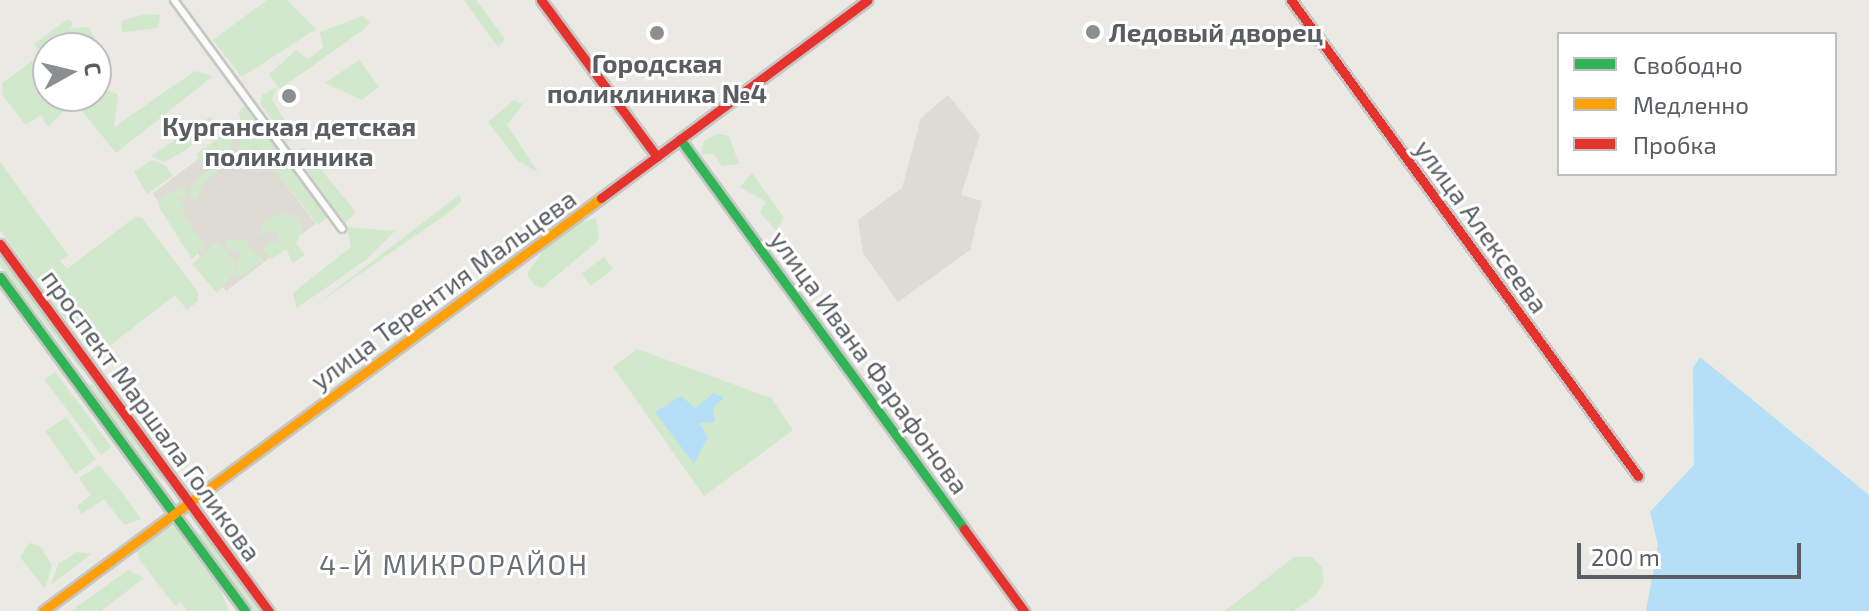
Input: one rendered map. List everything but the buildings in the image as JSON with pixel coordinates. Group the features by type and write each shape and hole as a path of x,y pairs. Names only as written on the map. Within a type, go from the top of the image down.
{"street":[{"path":"174,0 342,229"},
{"path":"541,0 657,157"},
{"name":"улица Терентия Мальцева","path":"43,611 868,0"},
{"name":"улица Алексеева","path":"1291,0 1638,476"},
{"name":"улица Ивана Фарафонова","path":"680,139 1024,611"},
{"name":"проспект Маршала Голикова","path":"0,244 269,611"},
{"name":"проспект Маршала Голикова","path":"0,277 245,611"},
{"path":"79,384 94,373"}],"shaded area":[{"path":"948,95 980,135 961,195 982,201 970,250 898,302 863,253 858,220 902,188 921,118"},
{"path":"242,126 315,223 226,291 153,193"}],"green space":[{"path":"267,0 287,0 316,29 242,77 213,40"},
{"path":"464,0 476,0 505,39 498,47"},
{"path":"145,14 160,15 158,28 122,32 121,21"},
{"path":"362,16 370,22 364,29 280,89 269,74 296,50 308,59 323,48 320,32"},
{"path":"68,19 73,23 69,29 88,27 91,32 50,32"},
{"path":"359,60 379,87 362,100 325,83"},
{"path":"32,61 32,112 63,112 48,127 41,115 26,125 3,96 2,83"},
{"path":"195,71 213,76 116,153 83,112 112,112 112,92 118,94 114,127"},
{"path":"277,87 272,99 295,138 287,142 261,105 262,95"},
{"path":"514,100 523,104 507,125 538,172 518,161 488,122"},
{"path":"247,101 331,214 318,225 255,144 243,162 238,155 241,137 229,144 234,151 219,154 204,166 196,154 241,123 239,112"},
{"path":"210,117 216,123 186,150 164,162 151,156"},
{"path":"718,134 729,136 739,164 722,166 714,154 701,154 704,141"},
{"path":"302,147 356,212 345,223 298,158"},
{"path":"236,156 203,184 197,199 188,198 196,180 223,159"},
{"path":"152,160 165,165 173,176 147,194 134,172"},
{"path":"0,162 68,255 60,261 67,269 135,217 142,218 198,292 198,301 187,310 175,295 94,358 0,230"},
{"path":"752,173 784,218 776,231 760,212 766,202 740,187"},
{"path":"185,185 186,195 176,199 183,203 183,213 205,247 192,259 159,207 159,199"},
{"path":"459,195 462,201 448,213 318,303"},
{"path":"287,212 298,218 302,229 296,243 305,255 293,263 286,249 271,259 262,249 270,241 277,244 277,231 259,235 265,221"},
{"path":"596,218 599,240 542,288 534,285 527,274 551,240 577,223"},
{"path":"347,227 395,231 367,259 297,308 293,293 351,247"},
{"path":"227,240 249,240 246,246 264,260 240,278 234,273 217,293 192,264 217,242 234,261 235,273 240,253 225,247"},
{"path":"0,255 83,366 81,370 0,265"},
{"path":"604,257 613,269 591,286 582,274"},
{"path":"637,349 771,398 793,430 704,496 613,367"},
{"path":"55,372 112,447 101,455 45,380"},
{"path":"92,384 165,477 161,480 88,387"},
{"path":"66,417 96,460 75,474 46,431"},
{"path":"99,465 141,519 124,525 104,499 82,514 77,506 91,495 79,478"},
{"path":"173,526 220,589 229,611 187,611 181,602 175,606 139,559 137,548"},
{"path":"204,533 263,611 254,611 201,540 199,534"},
{"path":"29,543 40,546 52,565 45,589 20,557"},
{"path":"77,552 91,554 51,585 58,564"},
{"path":"1294,557 1312,557 1322,567 1324,582 1315,596 1294,611 1225,611"},
{"path":"128,570 144,578 101,611 71,611"}],"water":[{"path":"1700,357 1869,495 1869,611 1646,611 1658,545 1650,512 1694,465 1693,368"},
{"path":"714,393 724,398 713,407 715,422 699,423 708,437 694,464 655,412 681,396 695,408"}],"traffic: fast":[{"path":"680,139 964,529"},
{"path":"0,277 245,611"}],"traffic: slow":[{"path":"43,611 601,198"}],"traffic: jam":[{"path":"541,0 657,157"},
{"path":"601,198 868,0"},
{"path":"1291,0 1638,476"},
{"path":"0,244 269,611"},
{"path":"964,529 1024,611"}],"place":[{"name":"Ледовый дворец","path":"1093,32"},
{"name":"Городская поликлиника №4","path":"657,33"},
{"name":"Курганская детская поликлиника","path":"289,96"}],"district":[{"name":"4-Й МИКРОРАЙОН","path":"454,564"}]}
